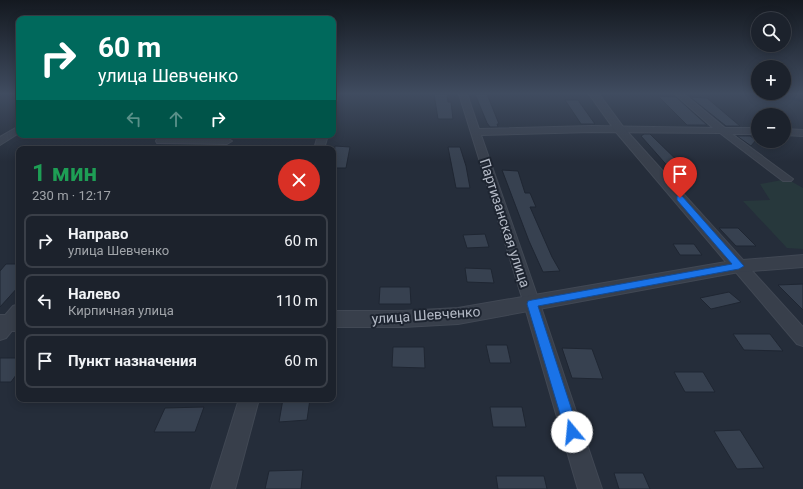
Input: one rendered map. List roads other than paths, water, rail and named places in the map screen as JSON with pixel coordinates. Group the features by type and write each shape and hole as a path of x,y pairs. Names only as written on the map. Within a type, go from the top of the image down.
{"street":[{"name":"Партизанская улица","path":"471,117 590,489"},
{"path":"610,117 620,130 803,339"},
{"path":"704,117 750,154 787,179"},
{"path":"476,132 592,129 751,131"},
{"path":"0,142 16,130"},
{"path":"791,132 803,133"},
{"path":"157,146 164,138 227,141"},
{"name":"улица Шевченко","path":"336,319 404,319 458,316 739,266 803,261"},
{"path":"223,489 248,402"}]}
